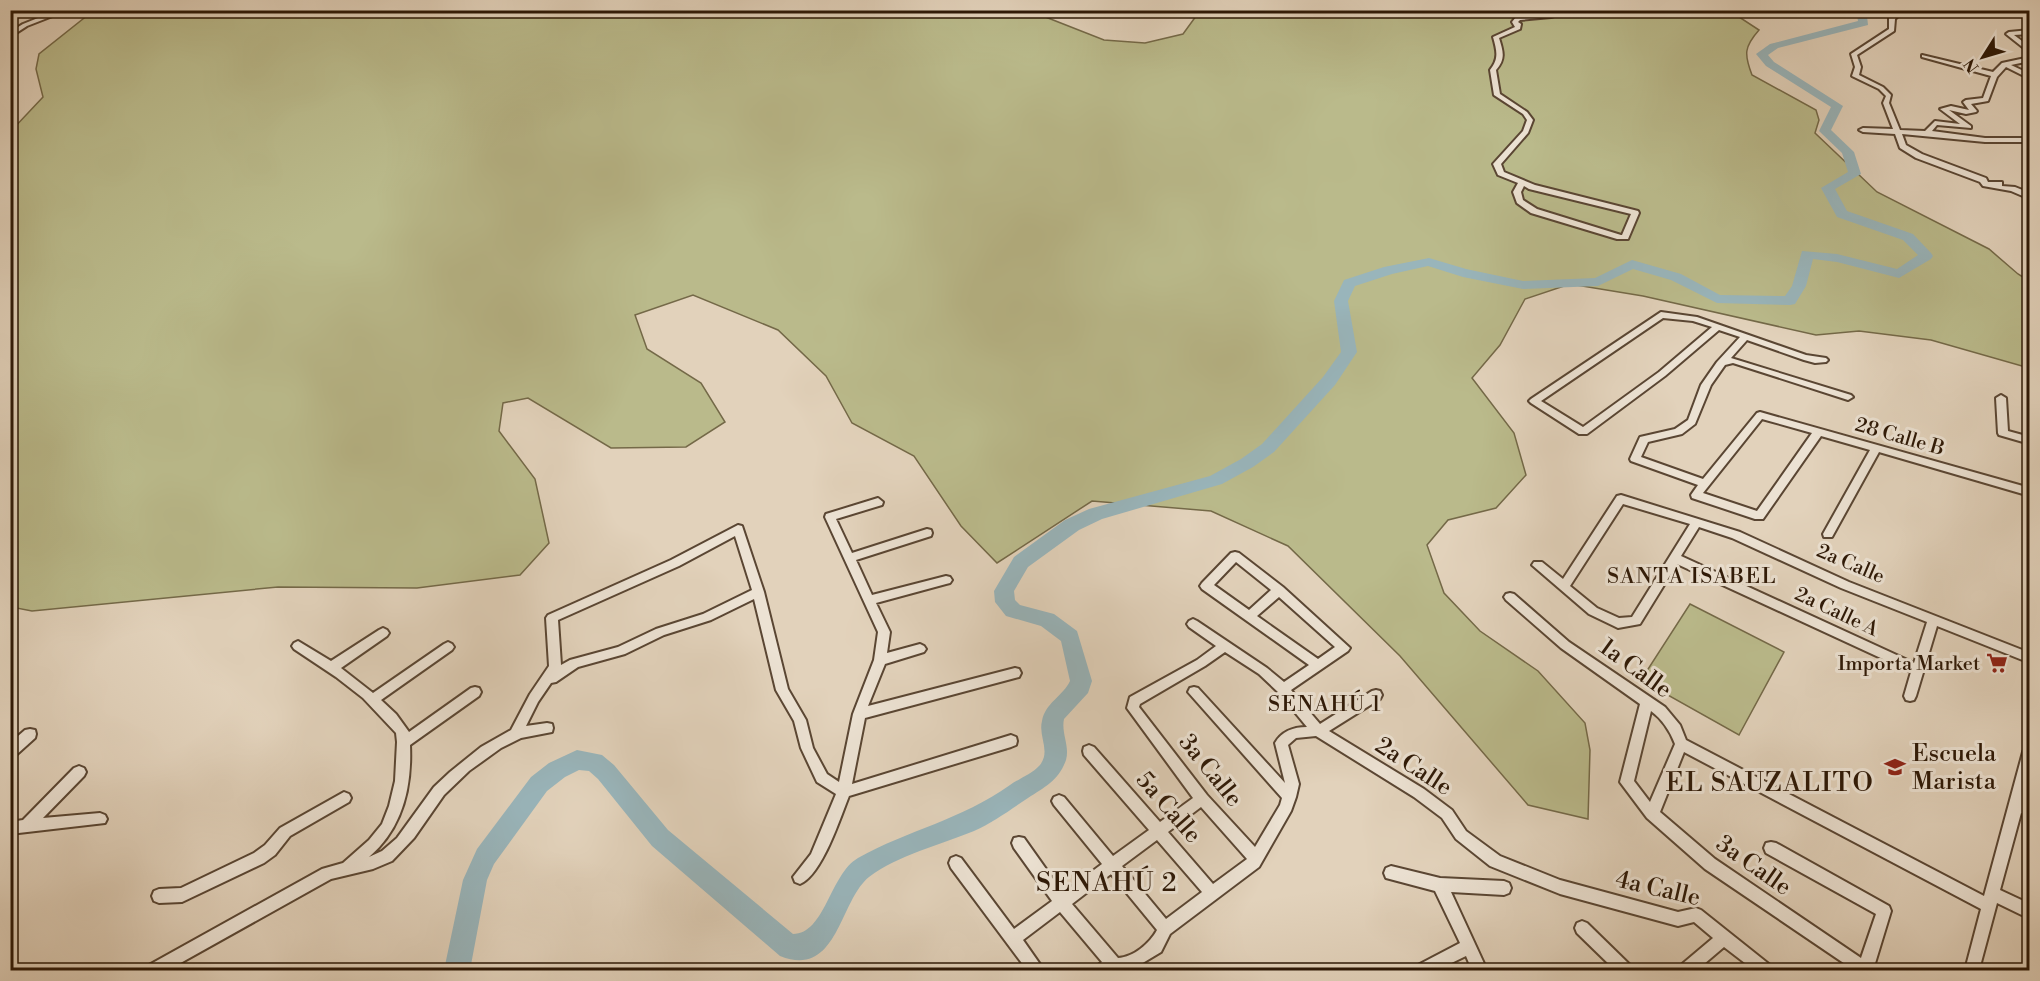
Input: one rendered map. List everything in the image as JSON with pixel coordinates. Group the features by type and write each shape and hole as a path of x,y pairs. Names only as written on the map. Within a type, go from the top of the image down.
{"street":[{"path":"10,14 22,10"},
{"path":"10,35 25,25 65,10"},
{"path":"1522,183 1517,192 1520,201 1534,211 1625,237 1635,213 1522,183 1511,179 1498,169 1497,164 1526,132 1530,120 1525,113 1502,100 1495,91 1493,70 1502,57 1496,37 1518,28 1515,21 1518,18 1551,15 1563,11 1623,10"},
{"path":"1911,10 1908,13 1899,12 1892,18 1892,30 1853,56 1858,67 1855,76 1881,88 1889,96 1886,103 1903,146 1920,156 1983,180 1986,184 1999,184 1995,187 2012,189 2030,198"},
{"path":"2030,32 2009,34 2030,51"},
{"path":"1924,56 1996,75"},
{"path":"1927,133 1927,130 1935,123 1969,127 1943,109 1950,107 1963,112 1974,111 1966,102 1984,101 1990,79 2004,64 2030,59"},
{"path":"2004,64 2030,77"},
{"path":"1863,130 1927,133 1985,140 2030,140"},
{"path":"1717,327 1662,374 1583,432 1534,401 1661,315 1676,315 1717,327 1802,357 1823,360"},
{"path":"1744,338 1706,385 1692,422 1678,432 1644,439 1635,459 1705,484 1696,495 1759,516 1818,432"},
{"path":"1723,362 1733,360 1848,397"},
{"path":"2001,398 2003,433 2030,441"},
{"name":"28 Calle B","path":"1705,484 1760,415 2030,492"},
{"path":"1828,534 1876,448"},
{"name":"2a Calle","path":"1564,586 1621,499 1736,535 1845,585 2030,658"},
{"path":"800,878 816,858 844,792 859,714 880,660 884,632 871,600 830,517 878,502"},
{"path":"1538,565 1593,611 1618,623 1636,621 1696,523"},
{"path":"516,733 540,687 555,667 552,618 675,563 738,529 758,592 782,690 800,720 807,748 822,778 844,792 1011,741"},
{"path":"850,558 927,533"},
{"path":"1283,690 1344,648 1279,590 1235,556 1206,586 1317,665"},
{"name":"2a Calle A","path":"1675,558 1918,670"},
{"path":"871,600 946,580"},
{"path":"1250,616 1279,590"},
{"path":"540,687 574,663 621,651 660,632 707,617 758,592"},
{"name":"1a Calle","path":"1510,597 1565,645 1661,711 1675,729 1681,744"},
{"path":"1910,696 1933,620"},
{"name":"2a Calle","path":"1193,624 1263,671 1283,690 1318,731 1419,793 1447,814 1461,835 1495,861 1560,887"},
{"path":"332,667 383,633"},
{"path":"298,646 332,667 372,700 399,728 404,742 404,767 387,828 347,868"},
{"name":"3a Calle","path":"1225,646 1202,663 1134,701 1133,708 1202,799 1256,858"},
{"path":"372,700 448,647"},
{"path":"880,660 920,649"},
{"path":"859,714 1015,673"},
{"path":"404,742 475,692"},
{"path":"1194,692 1289,796"},
{"path":"1019,843 1109,968 1126,965 1156,947 1164,929 1213,894 1256,858 1286,807 1289,796 1292,784 1281,743 1287,736 1300,731 1318,731 1376,694"},
{"name":"3a Calle","path":"1647,702 1627,783 1652,814 1710,864 1866,970"},
{"path":"154,970 327,874 375,863 396,849 440,790 468,764 516,733 548,728"},
{"path":"10,752 30,734"},
{"path":"1652,814 1681,744 1990,899 2030,912"},
{"name":"5a Calle","path":"1089,751 1160,830 1213,894"},
{"path":"1972,970 2030,752"},
{"path":"26,827 79,772"},
{"path":"159,896 182,895 259,858 270,850 285,832 344,798"},
{"path":"1012,939 1202,799"},
{"path":"1059,801 1164,929"},
{"path":"2016,804 2030,811"},
{"path":"10,828 100,819"},
{"path":"1771,848 1882,909 1885,914 1866,970"},
{"path":"956,863 1036,970"},
{"path":"1391,873 1440,885 1504,888"},
{"path":"1440,885 1467,947 1480,970"},
{"name":"4a Calle","path":"1560,887 1678,919 1696,915 1765,970"},
{"path":"1582,928 1625,970"},
{"path":"1686,970 1725,936"},
{"path":"1423,970 1467,947"}],"green space":[{"path":"1036,10 1043,16 1104,40 1145,43 1183,34 1199,12 1205,11 1730,11 1759,30 1750,41 1747,51 1752,75 1816,110 1819,120 1815,133 1877,192 1989,249 2029,281 2029,368 1931,340 1859,331 1816,335 1643,296 1570,284 1525,299 1500,345 1472,378 1514,433 1526,475 1496,508 1448,520 1427,545 1444,593 1480,631 1538,671 1585,723 1590,750 1588,819 1528,805 1400,656 1288,546 1211,511 1092,501 997,563 961,526 914,456 852,423 826,376 778,330 693,295 635,315 647,349 701,383 725,422 686,447 611,448 528,398 503,403 499,431 535,479 549,543 520,575 417,588 278,587 32,611 11,607 11,131 43,97 36,69 39,54 93,11"},
{"path":"1690,604 1784,652 1739,735 1641,680"}],"waterway":[{"path":"457,970 475,880 485,857 539,784 557,770 577,760 594,762 606,772 660,838 789,947 804,947 815,941 832,917 852,877 861,869 905,847 987,814 1039,779 1049,770 1056,755 1052,730 1053,718 1080,687 1081,681 1070,637 1047,620 1013,611 1005,602 1004,591 1021,562 1072,525 1096,514 1216,480 1268,448 1329,381 1349,352 1341,301 1349,283 1389,270 1429,262 1463,273 1523,285 1598,282 1632,264 1676,277 1717,299 1790,301 1799,286 1807,254 1837,258 1899,274 1926,256 1908,237 1842,214 1828,188 1855,174 1848,152 1825,131 1837,106 1770,64 1761,54 1774,46 1864,23 1862,16 1867,10"}],"place":[{"name":"Importa Market","path":"1997,663"},
{"name":"Escuela Marista","path":"1895,767"}],"district":[{"name":"SANTA ISABEL","path":"1692,576"},
{"name":"SENAHÚ 1","path":"1325,704"},
{"name":"EL SAUZALITO","path":"1770,782"},
{"name":"SENAHÚ 2","path":"1107,882"}]}
